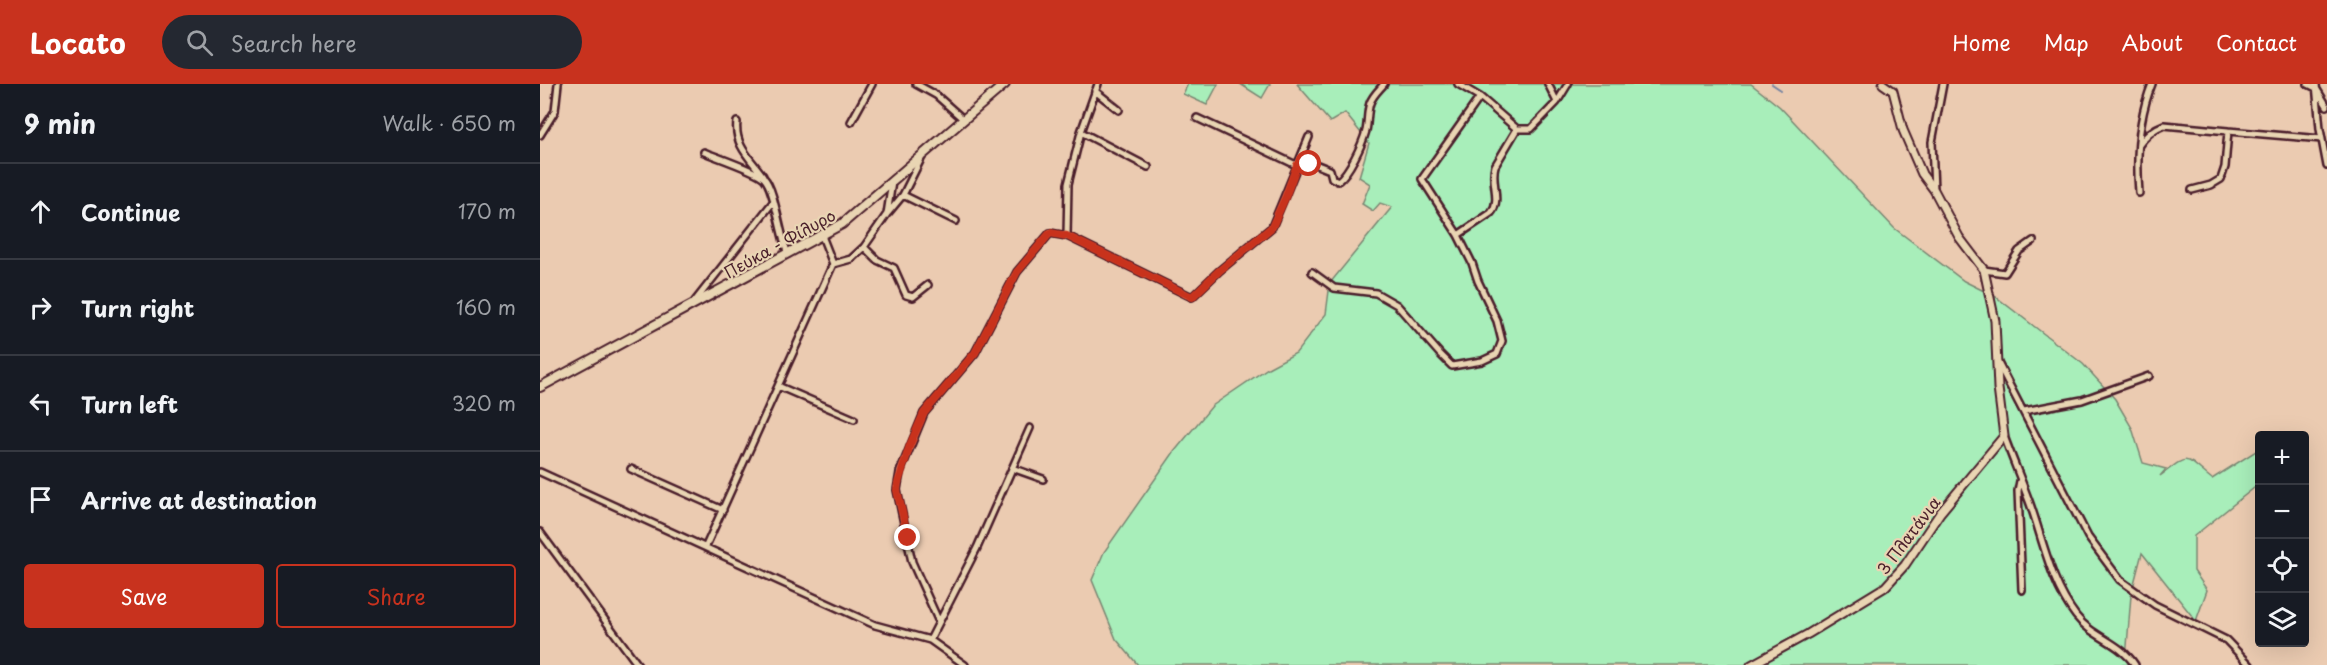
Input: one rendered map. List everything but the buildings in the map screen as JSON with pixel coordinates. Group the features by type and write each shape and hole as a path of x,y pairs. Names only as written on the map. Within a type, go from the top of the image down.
{"main road":[{"name":"Πεύκα - Φίλυρο","path":"540,387 822,236 857,213 1005,84"}],"street":[{"path":"540,135 555,111 558,84"},
{"path":"851,122 872,84"},
{"path":"916,84 936,95 963,119"},
{"path":"1067,236 1068,184 1081,132 1098,84"},
{"path":"1197,118 1297,165 1325,166 1330,170 1332,178 1340,179 1359,148 1366,130 1369,105 1384,84"},
{"path":"1458,84 1480,98 1517,129 1531,129 1557,102 1568,84"},
{"path":"1548,84 1557,102"},
{"path":"1883,84 1893,91 1911,152 1922,174 1934,190 1959,237 1984,270 1995,321 1998,388 2004,436 2029,501 2053,577 2075,615 2086,627 2117,645 2130,656 2135,665"},
{"path":"1934,190 1932,142 1943,84"},
{"path":"2139,193 2138,147 2141,118 2152,84"},
{"path":"2308,84 2316,86 2327,106"},
{"path":"2316,86 2327,166"},
{"path":"1095,91 1119,110"},
{"path":"1312,272 1334,288 1376,293 1397,305 1452,366 1482,361 1497,354 1502,341 1497,321 1478,282 1472,262 1458,235 1422,179 1480,98"},
{"path":"737,122 739,145 764,177 771,190 788,254"},
{"path":"2138,147 2156,127 2164,124 2322,139"},
{"path":"1458,235 1495,208 1497,202 1495,166 1517,129"},
{"path":"2192,190 2211,185 2221,179 2225,167 2228,131"},
{"path":"1081,132 1148,166"},
{"path":"939,622 912,562 897,490 900,472 924,413 975,353 1017,272 1050,233 1067,236 1192,297 1272,227 1309,137"},
{"path":"704,152 764,177"},
{"path":"833,264 851,259 864,247 903,195 923,154"},
{"path":"887,214 892,182"},
{"path":"903,195 956,221"},
{"path":"691,307 773,202"},
{"path":"706,546 833,264 822,236"},
{"path":"1984,270 2005,273 2019,251 2034,241"},
{"path":"864,247 877,260 894,268 906,295 912,297 928,285"},
{"path":"1998,363 2088,537 2120,580 2155,605 2226,640 2250,665"},
{"path":"2024,411 2082,400 2149,376"},
{"path":"778,386 854,419"},
{"path":"930,640 977,548 1030,428"},
{"name":"3 Πλατάνια","path":"1751,665 1808,634 1885,587 1905,565 1940,513 2004,436"},
{"path":"1012,468 1043,479"},
{"path":"631,469 723,510"},
{"path":"540,472 875,625 930,640 965,665"},
{"path":"2020,479 2018,491 2022,590"},
{"path":"540,532 638,665"}],"green space":[{"path":"1188,84 1218,84 1207,105 1183,94"},
{"path":"1240,84 1270,84 1262,98"},
{"path":"1297,84 1751,84 1780,107 1894,228 1964,281 1996,297 2083,364 2115,399 2132,428 2143,463 2166,469 2160,476 2186,460 2212,479 2255,452 2255,487 2194,536 2194,571 2207,590 2196,621 2142,553 2131,595 2126,659 2129,665 1138,665 1116,639 1092,580 1104,552 1174,452 1212,406 1268,368 1296,353 1326,314 1330,283 1392,207 1380,203 1373,211 1362,204 1370,184 1359,177 1369,143 1345,113 1330,122"}],"waterway":[{"path":"1772,84 1781,90"}],"route":[{"path":"908,538 897,490 900,472 924,413 975,353 1017,272 1042,240 1050,233 1067,236 1192,297 1272,227 1297,165 1309,164"}]}
